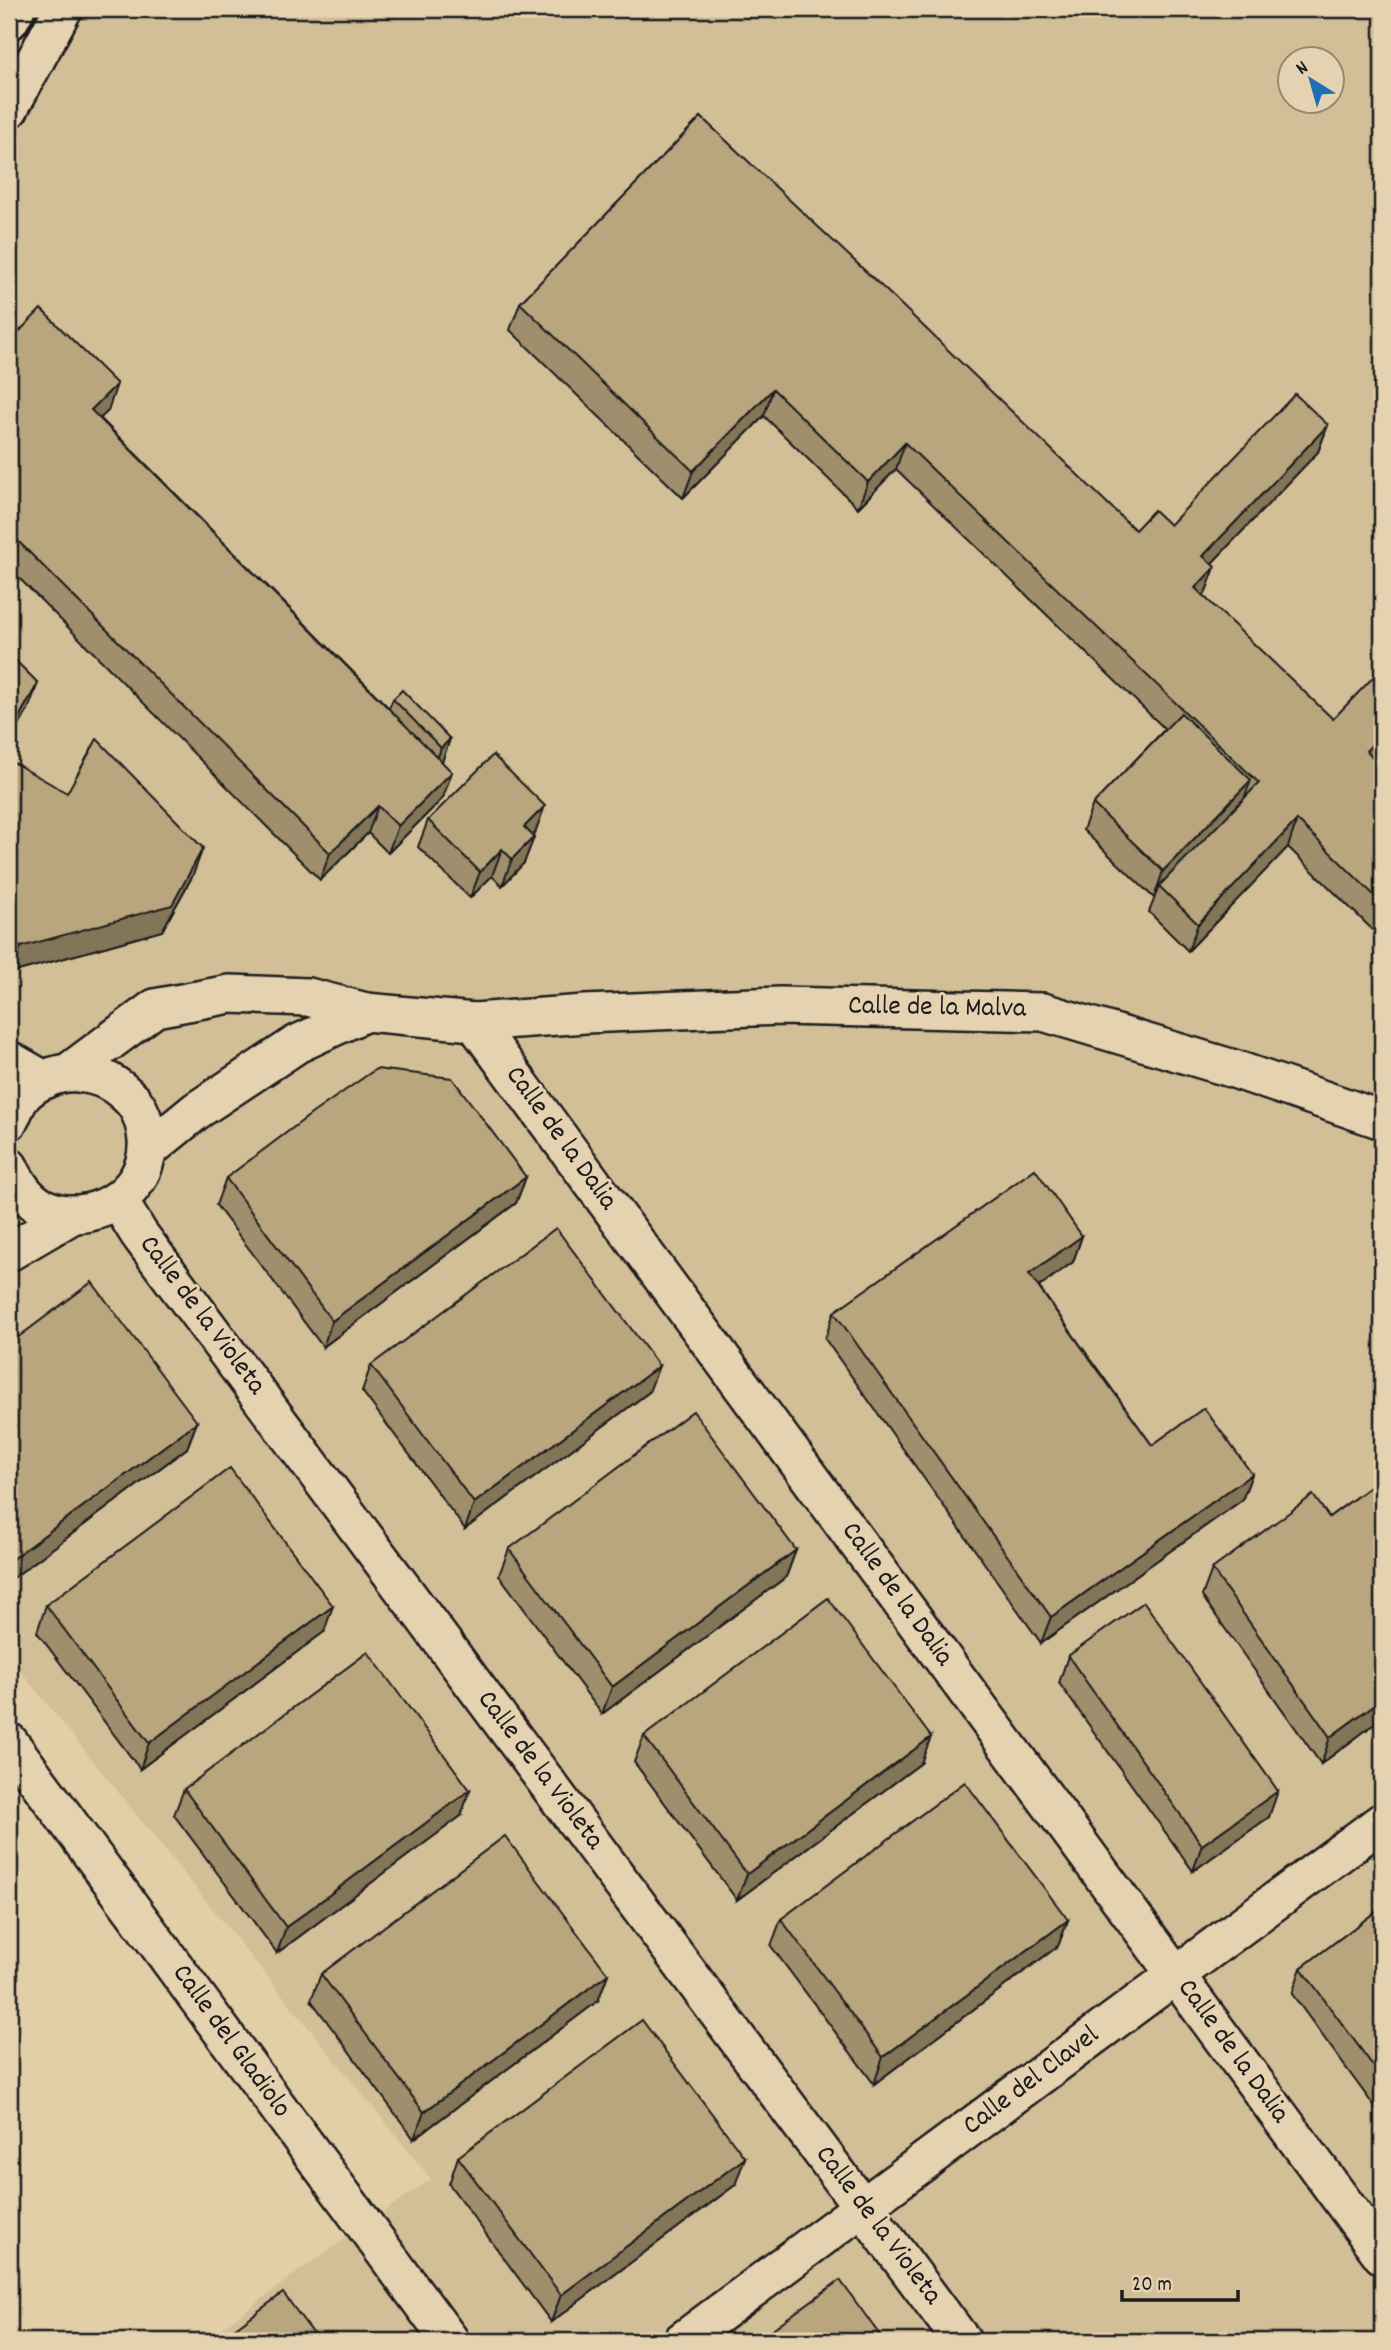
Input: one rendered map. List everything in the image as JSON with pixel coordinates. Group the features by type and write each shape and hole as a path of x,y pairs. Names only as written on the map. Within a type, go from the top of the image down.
{"main road":[{"path":"9,20 15,9"}],"street":[{"path":"9,109 63,9"},
{"path":"9,1121 22,1096 57,1076 155,1008 230,994 308,997 366,1012 474,1022"},
{"name":"Calle de la Malva","path":"474,1022 584,1014 780,1006 1043,1012 1234,1069 1382,1120"},
{"path":"147,1151 196,1111 297,1044 366,1012"},
{"name":"Calle de la Dalia","path":"474,1022 1382,2255"},
{"path":"9,1060 57,1076 96,1074 120,1087 138,1107 146,1128 147,1151 141,1172 130,1191 103,1210 72,1215 9,1252"},
{"path":"9,1167 17,1185 41,1207 72,1215"},
{"name":"Calle de la Violeta","path":"118,1199 139,1234 962,2341"},
{"name":"Calle del Gladiolo","path":"9,1742 450,2341"},
{"name":"Calle del Clavel","path":"682,2341 1382,1822"}],"shaded area":[{"path":"83,9 1382,9 1382,2341 205,2341 299,2271 431,2179 9,1657 9,139"}],"building":[{"path":"701,117 1135,530 1154,510 1170,525 1295,394 1328,425 1203,556 1215,567 1195,588 1333,719 1382,668 1382,734 1366,751 1382,767 1382,903 1297,820 1198,924 1159,886 1259,783 905,443 868,482 773,389 693,471 520,303"},
{"path":"41,309 117,384 91,410 452,772 398,826 378,806 330,853 9,532 9,342"},
{"path":"9,654 38,683 9,735"},
{"path":"402,690 450,739 441,748 393,699"},
{"path":"1181,713 1251,780 1163,871 1093,804"},
{"path":"97,739 203,848 172,905 21,947 9,940 9,760 67,793"},
{"path":"493,755 545,806 524,827 534,837 512,859 502,849 480,872 428,820"},
{"path":"376,1069 452,1078 526,1177 332,1321 226,1178"},
{"path":"1035,1169 1082,1236 1029,1274 1152,1445 1204,1408 1252,1474 1051,1617 834,1312"},
{"path":"556,1228 659,1366 474,1503 371,1365"},
{"path":"92,1282 197,1422 12,1559 9,1555 9,1344"},
{"path":"693,1411 796,1550 612,1687 509,1549"},
{"path":"230,1468 333,1606 149,1743 46,1605"},
{"path":"1382,1478 1382,1699 1330,1737 1212,1569 1313,1495 1329,1517"},
{"path":"828,1598 931,1737 747,1874 644,1736"},
{"path":"1144,1602 1278,1791 1202,1845 1068,1656"},
{"path":"368,1652 470,1790 286,1927 184,1789"},
{"path":"965,1782 1068,1920 883,2057 781,1919"},
{"path":"505,1836 608,1974 424,2112 321,1974"},
{"path":"1382,1907 1382,2078 1301,1968"},
{"path":"642,2020 745,2158 561,2295 458,2157"},
{"path":"840,2280 884,2341 756,2341"},
{"path":"283,2293 319,2341 218,2341"}]}
